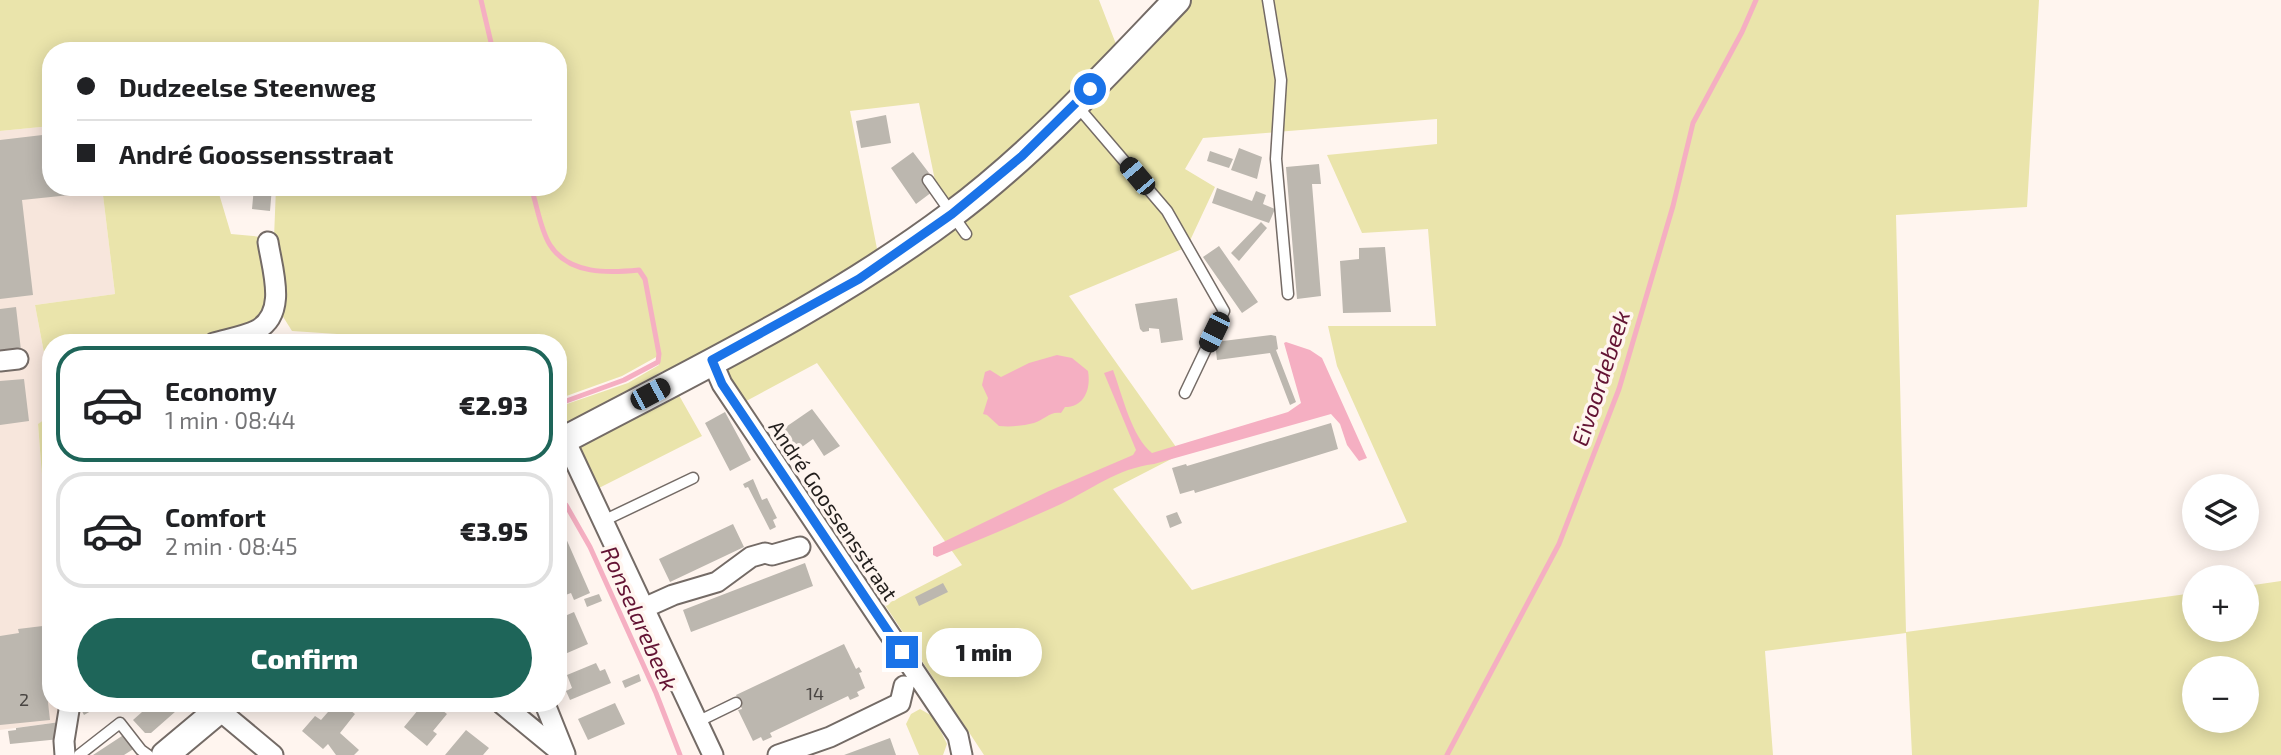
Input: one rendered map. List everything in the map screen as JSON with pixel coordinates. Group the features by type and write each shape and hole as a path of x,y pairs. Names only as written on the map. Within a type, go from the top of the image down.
{"main road":[{"path":"567,439 959,224 1022,156 1177,0"},
{"path":"147,754 214,712"}],"street":[{"path":"244,334 257,330 271,319 275,288 268,242"},
{"name":"André Goossensstraat","path":"712,360 722,384 958,736 962,755"},
{"path":"567,452 603,521 713,755"},
{"path":"644,608 673,595 717,582 751,557 765,553 772,555 800,547"},
{"path":"778,755 830,737 900,703 904,687"},
{"path":"65,755 64,741 69,712"},
{"path":"227,712 273,755"},
{"path":"512,712 565,755"},
{"path":"548,712 565,755"}],"lane":[{"path":"1268,0 1281,80 1276,159 1288,294"},
{"path":"1075,104 1167,211 1224,311 1185,393"},
{"path":"928,180 959,224"},
{"path":"603,521 692,478"},
{"path":"697,722 736,703"},
{"path":"79,755 120,723 147,754"}],"shaded area":[{"path":"0,0 1099,0 1121,57 1177,0 2039,0 2027,207 1896,215 1906,632 2182,595 2182,642 2259,642 2259,584 2281,581 2281,755 1912,755 1906,633 1765,651 1773,755 984,755 885,605 962,565 817,363 737,406 712,361 670,383 663,371 567,423 567,404 628,383 659,365 658,356 622,376 567,396 567,334 337,334 292,331 275,304 271,319 235,334 42,334 42,342 35,305 115,294 103,196 220,196 231,234 274,238 276,196 567,196 567,42 42,42 42,127 0,131","holes":["919,103 938,195 951,214 880,264 850,111","1437,119 1437,144 1327,155 1362,233 1428,229 1436,326 1328,326 1337,366 1407,522 1192,590 1113,489 1181,454 1069,296 1187,247 1215,187 1185,169 1203,138"]},
{"path":"42,127 42,196 103,196 115,294 35,305 42,342 42,422 38,425 42,476 42,712 69,712 67,721 0,730 0,131"},
{"path":"1284,343 1310,350 1322,358 1367,458 1359,461 1347,445 1340,424 1331,414 1128,470 1030,518 937,557 933,555 933,547 1049,491 1133,455 1136,450 1104,373 1113,370 1133,426 1152,453 1288,412 1301,403"},
{"path":"1057,355 1072,358 1088,371 1087,390 1077,404 1065,407 1061,413 1050,414 1034,423 1016,426 999,426 983,414 988,398 982,385 985,372 990,370 1001,377 1029,363"},
{"path":"676,390 702,436 595,490 578,453 587,438"},
{"path":"42,421 42,476 38,424"},
{"path":"920,709 934,717 947,744 943,755 919,755 906,724 911,714"}],"building":[{"path":"886,115 891,143 861,148 856,121"},
{"path":"42,135 42,196 60,196 22,200 33,295 0,299 0,140"},
{"path":"1239,148 1262,157 1257,179 1231,170"},
{"path":"1210,151 1233,159 1229,168 1207,161"},
{"path":"913,152 929,173 922,178 932,192 916,204 891,168"},
{"path":"1319,164 1321,184 1312,184 1321,296 1297,299 1286,167"},
{"path":"1217,188 1252,201 1256,191 1266,195 1263,204 1275,209 1269,223 1212,203"},
{"path":"253,196 271,196 270,211 252,209"},
{"path":"1261,222 1267,228 1239,261 1231,253"},
{"path":"1219,246 1258,302 1242,313 1203,257"},
{"path":"1385,247 1391,312 1343,313 1340,261 1359,259 1359,248"},
{"path":"1177,298 1183,340 1161,343 1159,329 1149,328 1149,331 1143,332 1140,329 1135,304"},
{"path":"16,307 21,350 0,352 0,309"},
{"path":"1276,336 1276,350 1296,402 1290,405 1270,353 1217,360 1215,342"},
{"path":"24,379 29,421 0,425 0,381"},
{"path":"812,409 840,446 824,456 813,439 795,452 780,431"},
{"path":"725,412 751,460 730,471 705,423"},
{"path":"1331,423 1338,449 1195,493 1194,490 1180,494 1172,468 1186,464 1187,466"},
{"path":"753,479 762,500 767,498 777,518 773,520 776,527 770,530 748,487 745,488 743,484"},
{"path":"1177,512 1182,523 1170,528 1166,516"},
{"path":"733,524 744,547 670,582 659,559"},
{"path":"567,541 590,593 574,600 571,593 567,594"},
{"path":"805,563 813,586 691,632 683,610"},
{"path":"943,583 948,592 919,606 915,597"},
{"path":"599,594 602,601 587,607 584,599"},
{"path":"574,612 588,644 567,653 567,615"},
{"path":"42,626 42,712 49,712 50,720 0,725 0,636 19,633 18,629"},
{"path":"844,644 856,669 859,667 862,672 859,673 865,688 857,692 859,696 850,700 848,696 770,733 772,737 763,741 761,737 753,741 738,710 742,709 736,695"},
{"path":"596,663 600,671 605,669 611,683 570,700 567,690 572,688 567,675"},
{"path":"639,674 641,681 625,688 622,681"},
{"path":"615,703 625,724 588,740 578,719"},
{"path":"142,712 175,712 151,733 145,733 133,720"},
{"path":"328,712 355,714 340,733 359,750 354,755 336,755 328,744 323,749 302,731 315,716 321,720"},
{"path":"416,712 447,714 433,731 437,734 427,746 404,727"},
{"path":"60,722 60,739 10,744 8,731"},
{"path":"466,730 489,748 483,755 445,755"},
{"path":"125,734 135,748 124,755 93,755"},
{"path":"890,738 896,755 844,755"}],"waterway":[{"name":"Ronselarebeek","path":"481,0 491,42"},
{"name":"Eivoordebeek","path":"1447,755 1559,544 1619,389 1673,206 1693,123 1742,32 1756,0"},
{"name":"Ronselarebeek","path":"534,196 544,232 558,255 590,270 639,270 645,279 659,354 658,362 624,380 567,401"},
{"name":"Ronselarebeek","path":"567,507 590,547 656,693 680,755"}],"route":[{"path":"902,652 722,384 712,360 859,279 952,214 1022,156 1090,89"}]}
